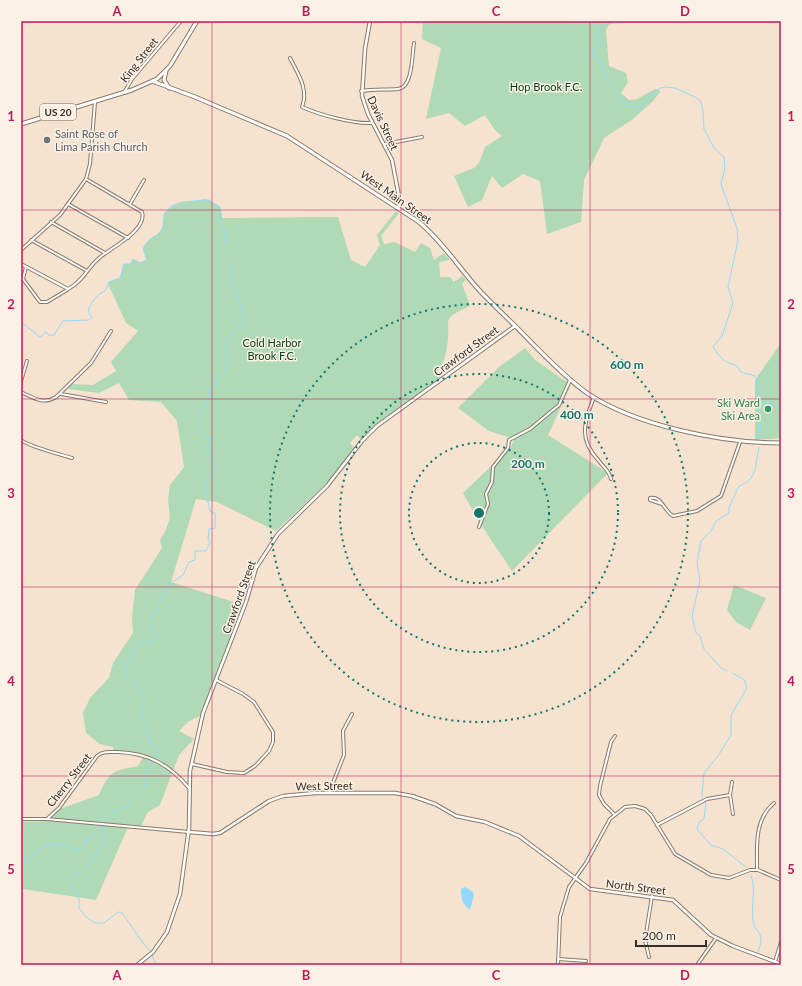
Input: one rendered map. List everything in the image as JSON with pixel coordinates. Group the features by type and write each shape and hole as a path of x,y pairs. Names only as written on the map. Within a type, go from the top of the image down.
{"main road":[{"name":"US 20","path":"21,124 152,82 166,71 197,21"},
{"path":"166,71 164,80 169,88"},
{"name":"West Main Street","path":"152,82 225,109 287,136 398,208 430,231 478,288 515,326 570,380 594,397 636,418 740,442 781,443"}],"street":[{"name":"King Street","path":"124,92 132,79 182,21"},
{"name":"Davis Street","path":"370,21 361,91 363,103 372,123 385,144 394,167 400,202 398,208"},
{"path":"361,91 388,88 397,90 404,87 409,79 414,43"},
{"path":"290,58 304,87 305,99 302,107 322,115 359,123 372,123"},
{"path":"21,250 68,204 86,179 90,164 95,101"},
{"path":"385,144 422,137"},
{"path":"26,267 24,279 40,302 46,302 80,282 87,271 105,253 121,245 139,224 143,215 141,211 86,179"},
{"path":"130,204 144,180"},
{"path":"68,204 128,238"},
{"path":"51,222 105,253"},
{"path":"31,240 87,271"},
{"path":"21,264 64,289 68,289"},
{"name":"Crawford Street","path":"137,965 157,948 168,928 182,885 188,832 189,788 192,764 204,709 244,609 256,568 278,534 327,486 362,441 382,422 515,326"},
{"path":"21,392 45,402 61,394 79,373 92,363 111,331"},
{"path":"21,381 27,361"},
{"path":"479,527 488,504 486,494 492,482 493,467 508,448 509,440 530,429 558,405 570,380"},
{"path":"61,394 106,402"},
{"path":"594,397 585,422 584,435 599,462 609,471 611,479"},
{"path":"21,440 30,446 37,446 72,458"},
{"path":"662,504 653,502 650,498 655,497 662,504 667,512 672,516 698,511 721,496 740,442"},
{"path":"192,764 227,772 244,773 255,766 269,751 274,742 273,732 254,702 243,694 215,679"},
{"path":"329,794 344,755 343,731 352,714"},
{"path":"614,814 601,800 599,791 611,742 615,736"},
{"name":"Cherry Street","path":"47,819 59,808 97,756 102,753 131,753 150,757 176,774 189,788"},
{"path":"732,782 730,795 733,814"},
{"name":"West Street","path":"21,819 47,819 213,834 220,833 266,803 280,797 315,793 396,793 417,797 435,804 456,816 483,822 513,833 530,842 551,860 571,872"},
{"path":"657,826 707,798 730,795"},
{"path":"757,870 758,829 766,811 774,804"},
{"path":"558,965 560,917 569,887 585,866 608,822 614,814 628,806 640,807 650,813 675,854 711,875 729,878 757,870 781,880"},
{"name":"North Street","path":"571,872 594,890 652,896 677,902 698,925 716,938 781,964"},
{"path":"649,957 645,940 652,896"},
{"path":"697,965 716,938"},
{"path":"775,962 781,942"},
{"path":"558,959 586,961"}],"green space":[{"name":"Hop Brook F.C.","path":"423,21 616,21 608,26 606,30 609,66 626,73 628,82 621,93 629,100 637,99 655,89 661,91 653,101 633,119 604,138 584,180 581,222 547,234 540,181 523,174 502,188 492,176 482,200 468,207 454,176 474,168 479,163 485,147 502,136 495,130 485,115 465,126 449,113 426,119 441,48 422,39"},
{"name":"Cold Harbor Brook F.C.","path":"204,199 209,200 220,207 222,218 338,217 351,260 365,267 380,245 377,235 396,211 399,213 381,236 384,244 395,242 415,252 421,243 430,248 434,260 444,253 450,260 439,262 440,277 450,277 454,282 462,276 466,280 462,283 470,306 454,314 448,321 447,347 443,363 437,373 440,378 378,423 361,439 357,435 350,443 355,449 330,480 276,531 217,502 196,499 171,582 243,605 201,715 188,722 179,731 194,739 179,755 160,805 148,812 141,826 129,825 96,900 23,889 21,888 21,822 49,821 60,809 99,795 106,781 113,773 138,766 145,754 113,752 113,747 100,744 86,733 83,713 90,698 109,678 113,663 133,633 132,617 135,590 162,548 160,540 165,532 170,518 168,499 170,485 184,467 177,421 161,402 129,400 119,383 99,393 68,389 72,384 93,385 116,371 111,362 138,331 126,323 108,284 109,282 120,278 124,264 130,264 133,259 140,263 147,260 143,249 146,243 157,235 162,229 164,214 168,210 177,204"},
{"name":"Ski Ward Ski Area","path":"781,343 781,438 755,440 755,380"},
{"path":"525,348 535,360 571,385 548,435 608,473 512,571 479,522 463,493 511,447 514,439 489,431 458,408 499,367"},
{"path":"734,585 766,598 750,630 736,622 727,610"}],"water":[{"path":"465,887 473,892 474,896 470,910 465,906 462,898 461,889"}],"waterway":[{"path":"603,21 604,25 596,32 599,43 592,52 595,59 602,62 605,78 623,100"},
{"path":"624,102 632,106 643,106 648,97 660,88 665,87 675,88 697,98 701,102 704,129 714,148 724,157 725,168 721,184 737,228 738,240 728,287 733,303 722,336 713,347 723,359 736,365 741,372 755,376 757,380 757,401 781,407"},
{"path":"21,322 40,337 46,332 48,335 54,335 63,321 89,320 92,317 88,311 91,304 99,294 105,291 109,282 120,278 124,264 130,264 133,259 140,263 147,260 143,249 146,243 157,235 162,229 164,214 171,206 182,202 209,200 220,207 227,246"},
{"path":"155,758 158,750 150,742 147,736 147,725 140,717 144,703 142,693 127,675 127,665 124,662 132,659 131,653 138,643 152,643 154,638 150,622 154,618 152,614 160,606 159,603 168,585 183,575 189,562 195,560 195,551 206,551 210,543 208,539 209,529 215,528 215,513 210,511 204,484 215,472 211,461 214,453 207,450 210,439 199,433 199,420 214,381 220,379 227,366 225,344 238,327 244,326 244,313 237,296 230,262"},
{"path":"757,401 759,410 758,440"},
{"path":"727,671 720,667 704,649 700,636 696,633 692,617 700,580 697,563 701,541 711,531 716,521 729,513 729,507 739,486 750,480 753,476 759,447"},
{"path":"702,797 704,773 718,756 731,735 731,715 747,688 744,680 733,673"},
{"path":"103,823 113,812 127,806 142,789 146,782 143,779 154,761"},
{"path":"706,802 704,819 699,822 697,829 711,845 723,849 746,867"},
{"path":"21,860 28,860 44,846 60,843 67,848 71,847 75,851 84,846 84,841 89,841 94,833 98,832 101,826 107,834 97,853 83,871 72,875 70,883 79,899 79,908 86,917 95,923 104,923 118,912 122,913 150,951"},
{"path":"751,875 753,885 753,921 754,926 761,936 758,952"},
{"path":"152,955 156,965"}],"place":[{"name":"Saint Rose of Lima Parish Church","path":"47,140"},
{"name":"Ski Ward Ski Area","path":"768,409"}]}
